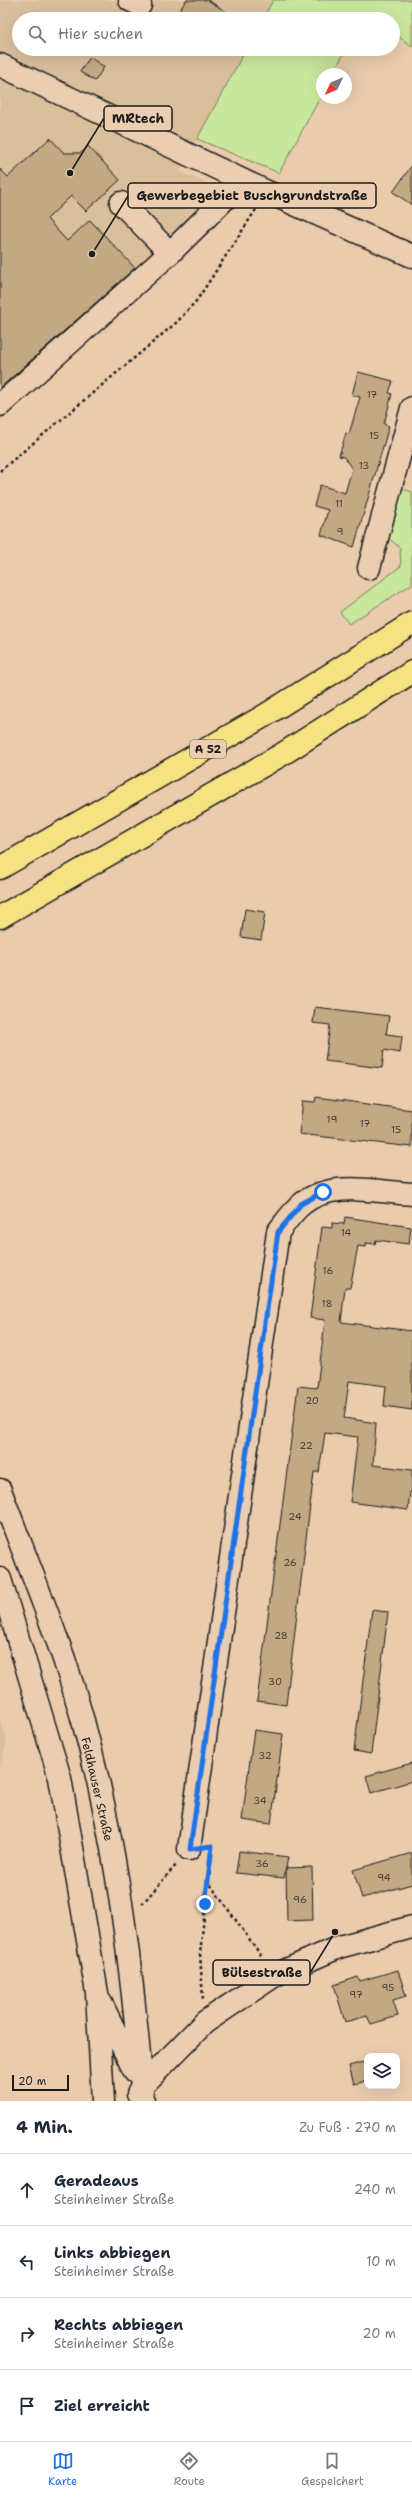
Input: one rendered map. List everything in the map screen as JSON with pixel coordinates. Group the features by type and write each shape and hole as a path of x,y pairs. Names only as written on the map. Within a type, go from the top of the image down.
{"highway":[{"name":"A 52","path":"0,868 257,720 412,623"},
{"path":"0,917 281,755 412,672"}],"street":[{"path":"0,65 243,181 412,256"},
{"path":"0,404 170,253 243,181"},
{"path":"121,203 170,253"},
{"path":"369,568 412,408"},
{"path":"190,1849 278,1232 301,1204 323,1192 353,1190 412,1194"},
{"name":"Feldhauser Straße","path":"0,1490 64,1660 96,1774 124,1923 140,2096"},
{"path":"0,1579 60,1778 97,1993 103,2101"},
{"path":"140,2096 205,2022 275,1975 340,1947 412,1927"},
{"path":"97,1993 140,2096"},
{"path":"140,2096 158,2101"}],"path":[{"path":"0,471 177,322 197,300 229,254 254,213 265,191"},
{"path":"124,1923 190,1849 212,1846 207,1880 200,1954 205,2022"},
{"path":"207,1880 275,1975"}],"shaded area":[{"path":"0,0 273,0 267,12 12,12 12,56 242,56 180,171 243,200 0,421"},
{"path":"0,1720 7,1740 0,1769"}],"green space":[{"path":"273,0 412,0 412,46 400,38 400,12 267,12"},
{"path":"242,56 342,56 336,68 316,68 317,104 279,173 197,139"},
{"path":"399,488 412,492 412,584 349,624 340,612 401,566 400,548 385,535"}],"building":[{"path":"186,0 208,0 226,12 183,12 180,10"},
{"path":"90,57 104,67 95,81 80,72"},
{"path":"50,138 64,153 81,153 88,146 120,180 86,211 71,196 47,219 67,241 90,220 135,268 0,388 0,169 8,177"},
{"path":"412,165 412,205 393,192"},
{"path":"358,372 393,381 389,393 392,394 384,424 389,426 354,547 321,535 328,510 314,506 320,485 345,493 352,469 344,457 339,456 346,433 349,434 360,397 352,395"},
{"path":"245,909 265,912 261,940 241,937"},
{"path":"315,1007 389,1016 386,1034 402,1036 400,1053 384,1050 382,1068 325,1061 330,1025 313,1023"},
{"path":"316,1097 412,1110 412,1147 299,1134 303,1101 315,1102"},
{"path":"345,1217 411,1227 409,1244 376,1240 375,1244 366,1243 366,1247 358,1246 350,1288 345,1288 341,1322 412,1331 412,1410 384,1406 386,1386 349,1381 344,1418 376,1423 373,1465 412,1470 412,1492 410,1492 408,1510 350,1502 358,1437 325,1433 319,1472 314,1472 286,1705 257,1701 298,1386 317,1388 325,1320 310,1318 322,1227 332,1228 332,1223 344,1224"},
{"path":"372,1610 388,1612 371,1754 354,1751"},
{"path":"254,1730 283,1734 271,1824 242,1820"},
{"path":"412,1763 412,1781 371,1793 366,1776"},
{"path":"239,1851 288,1857 284,1878 236,1873"},
{"path":"412,1853 412,1884 362,1898 353,1870"},
{"path":"312,1867 313,1920 287,1921 286,1868"},
{"path":"398,1970 406,1996 393,2000 398,2016 371,2024 367,2016 345,2022 334,1985 358,1977 360,1981"},
{"path":"364,2062 364,2082 354,2084 349,2066"}],"place":[{"name":"MRtech","path":"70,173"},
{"name":"Gewerbegebiet Buschgrundstraße","path":"92,254"},
{"name":"Bülsestraße","path":"335,1932"}],"route":[{"path":"205,1904 212,1846 190,1849 278,1232 301,1204 323,1192"}]}
